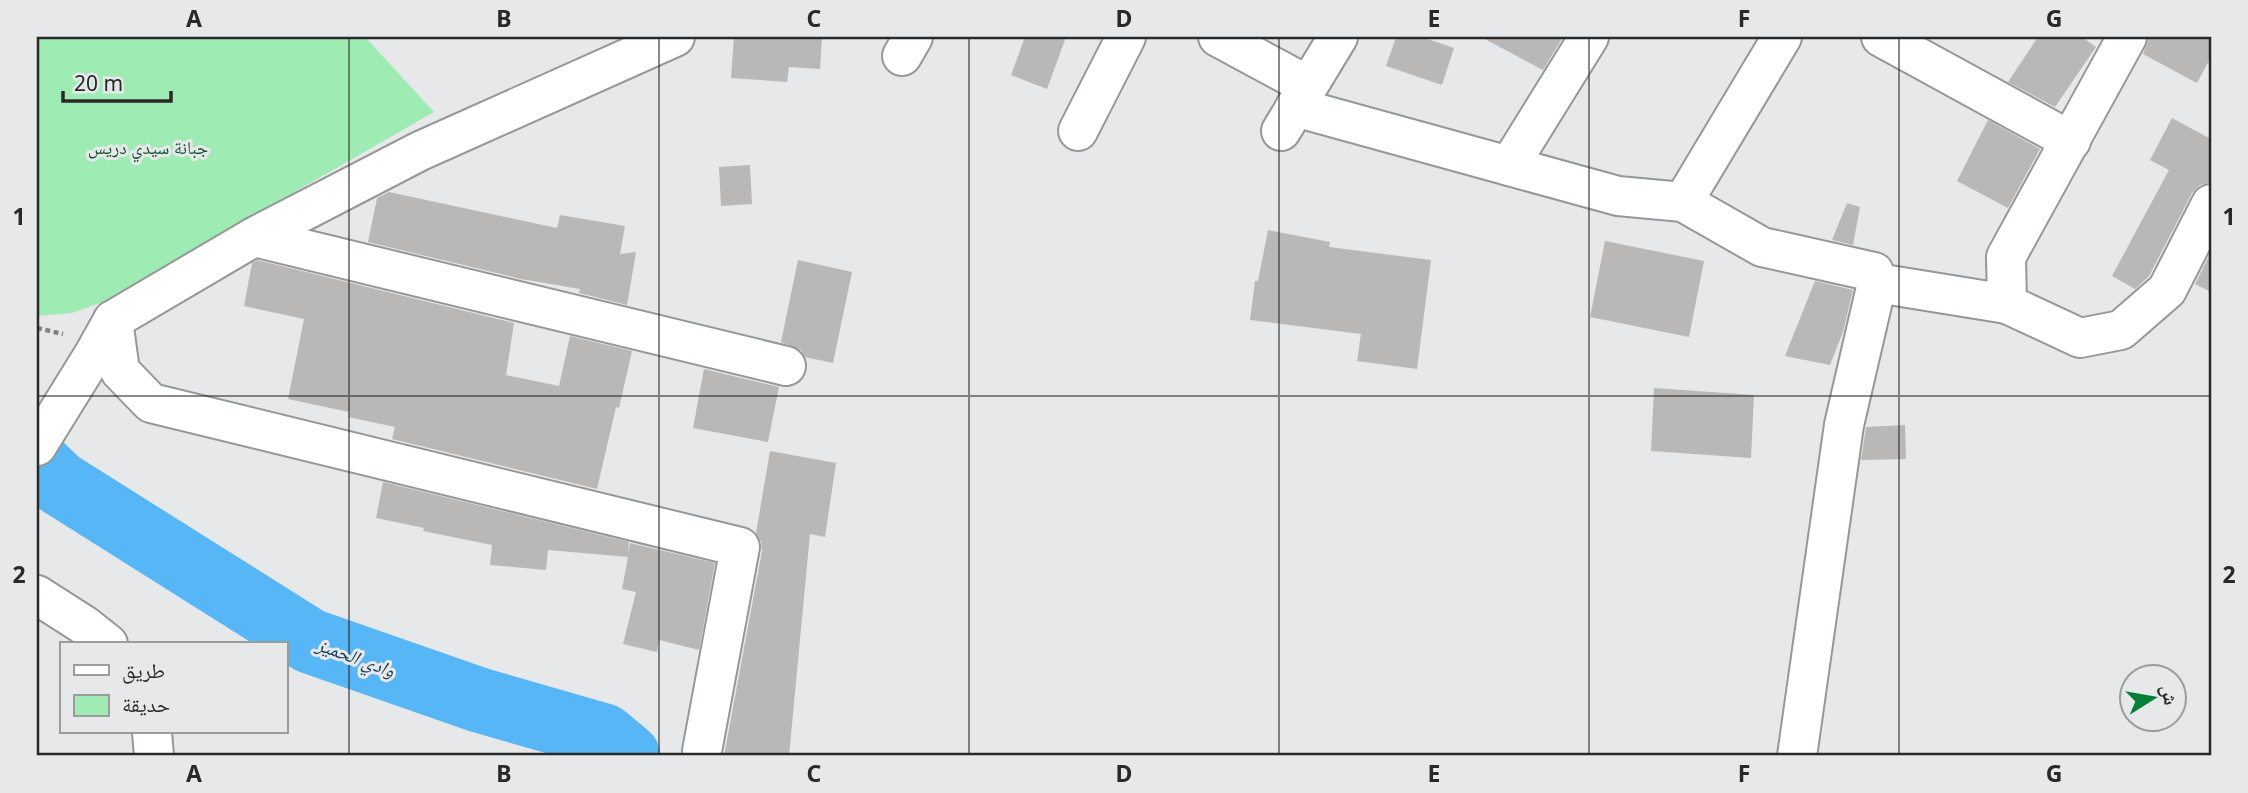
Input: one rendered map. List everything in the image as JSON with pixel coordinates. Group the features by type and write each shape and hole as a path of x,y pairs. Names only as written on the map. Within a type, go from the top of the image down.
{"street":[{"path":"37,446 113,320 254,237 420,150 675,37"},
{"path":"1078,131 1126,37"},
{"path":"1218,37 1294,108 1618,197 1682,202 1762,247 1874,272 1877,283 1844,425 1797,756"},
{"path":"1294,108 1338,37"},
{"path":"1509,166 1589,37"},
{"path":"1682,202 1782,37"},
{"path":"1881,37 2071,141"},
{"path":"2007,304 2006,257 2127,37"},
{"path":"1877,283 2007,304 2080,338 2121,330 2167,290 2211,204"},
{"path":"254,237 786,366"},
{"path":"113,320 120,371 150,403 740,547 702,751"},
{"path":"37,595 84,625 105,642"},
{"path":"152,734 154,756"}],"green space":[{"name":"جبانة سيدي دريس","path":"37,37 365,37 434,112 103,302 72,313 37,316"}],"building":[{"path":"734,37 822,37 820,69 789,67 787,82 731,78"},
{"path":"1025,37 1066,37 1047,89 1011,75"},
{"path":"1396,37 1422,37 1454,48 1442,85 1386,66"},
{"path":"1481,37 1563,37 1543,70"},
{"path":"2038,37 2082,37 2096,47 2055,107 2008,82"},
{"path":"2149,37 2211,37 2211,57 2197,83 2143,54"},
{"path":"2172,118 2211,139 2211,182 2200,185 2192,193 2149,276 2135,289 2112,276 2169,170 2150,160"},
{"path":"1988,120 2040,149 2008,208 1957,181"},
{"path":"750,165 752,204 721,206 719,167"},
{"path":"389,192 557,228 560,215 625,226 620,254 636,252 627,305 579,293 580,289 521,279 368,242 377,198"},
{"path":"1847,203 1860,207 1853,245 1832,240"},
{"path":"1268,230 1330,242 1329,247 1431,260 1417,369 1357,361 1361,334 1250,320 1255,281 1258,281"},
{"path":"1605,241 1704,261 1689,337 1590,317"},
{"path":"2211,252 2211,292 2195,284"},
{"path":"257,260 514,323 506,375 559,386 570,336 632,351 597,489 392,439 395,427 348,417 349,412 288,399 304,319 244,306 252,263"},
{"path":"798,260 852,272 833,363 805,357 801,350 781,342"},
{"path":"1815,281 1853,290 1843,332 1830,365 1785,356"},
{"path":"704,369 779,387 768,442 693,428"},
{"path":"1654,388 1754,395 1751,458 1651,451"},
{"path":"1905,425 1906,459 1861,460 1866,427"},
{"path":"770,451 836,463 825,537 810,534 789,756 724,756 762,551 761,541 756,533"},
{"path":"383,482 629,542 628,553 630,543 715,563 699,650 659,640 657,652 623,644 636,592 622,589 628,557 548,550 546,570 490,565 492,545 376,518"}],"waterway":[{"name":"وادي الحميز","path":"37,462 59,483 310,641 479,700 604,736 628,756"}]}
